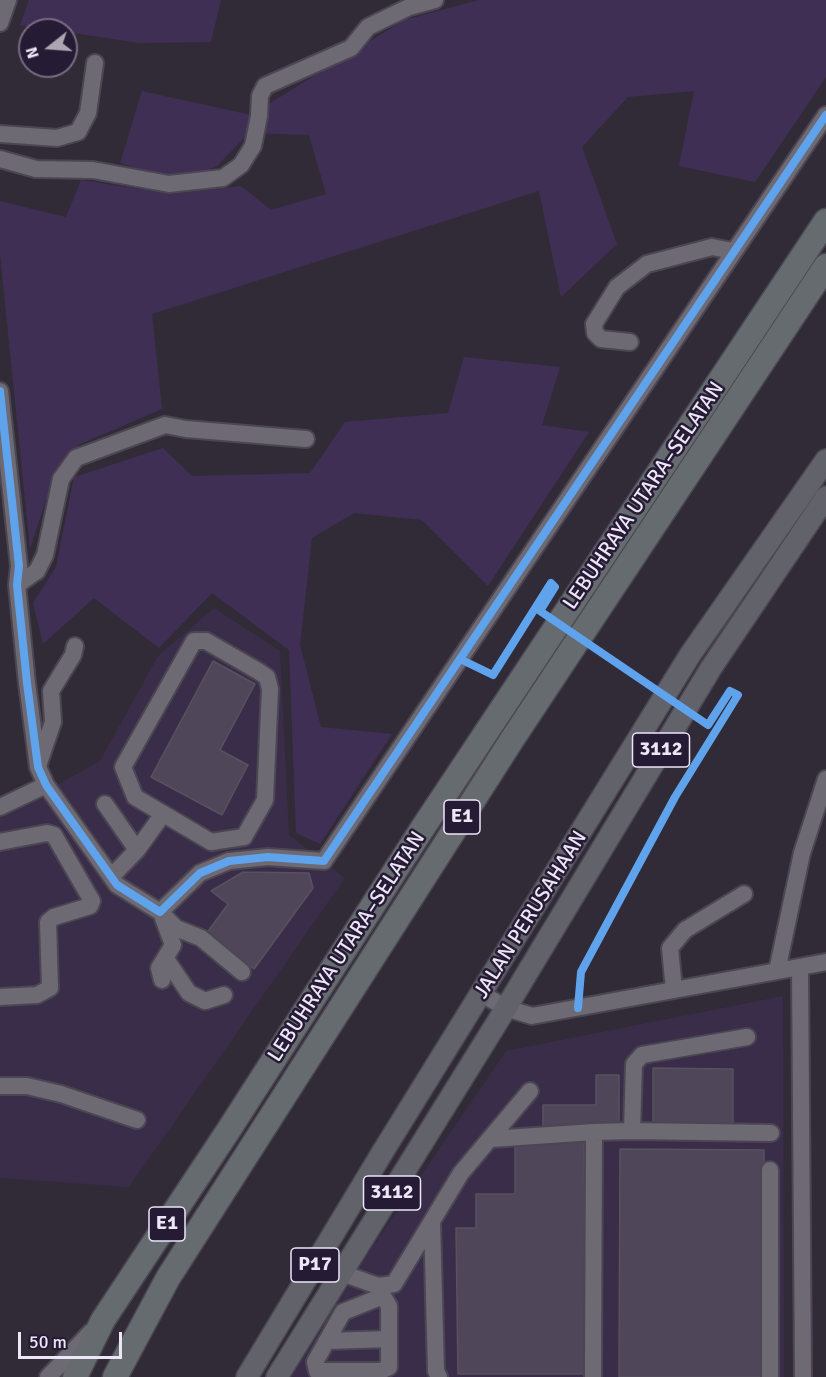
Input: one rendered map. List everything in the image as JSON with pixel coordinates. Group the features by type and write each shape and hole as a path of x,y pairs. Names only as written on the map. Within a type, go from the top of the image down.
{"highway":[{"name":"LEBUHRAYA UTARA–SELATAN","path":"75,1377 103,1320 230,1128 424,826 826,221"},
{"name":"LEBUHRAYA UTARA–SELATAN","path":"115,1377 168,1278 449,838 826,266"}],"main road":[{"name":"JALAN PERUSAHAAN","path":"247,1377 382,1153 584,830 690,655 826,460"},
{"name":"JALAN PERUSAHAAN","path":"277,1377 506,1008 711,668 826,497"}],"street":[{"path":"0,23 8,0"},
{"path":"0,159 36,169 93,170 168,184 222,178 240,165 253,146 260,96 265,86 351,48 368,27 410,7 435,0"},
{"path":"0,134 57,138 78,132 88,113 95,63"},
{"path":"160,912 200,873 229,861 268,857 324,861 826,115"},
{"path":"630,342 601,339 595,333 594,324 617,287 646,264 712,247 733,251"},
{"path":"0,391 19,566 17,585 38,767 46,785 117,885 160,912 176,928 201,938 242,972"},
{"path":"17,585 38,571 45,555 61,479 76,458 165,425 306,440"},
{"path":"194,641 206,641 267,677 270,689 265,800 244,837 211,842 163,814 135,797 123,767 187,651 194,641"},
{"path":"38,767 53,722 51,691 73,655 75,646"},
{"path":"777,971 802,853 826,779"},
{"path":"0,807 46,785"},
{"path":"105,804 137,850"},
{"path":"111,878 137,850 163,814"},
{"path":"0,842 47,833 54,835 92,901 90,906 54,917 48,922 50,988 38,995 0,998"},
{"path":"674,990 670,948 685,930 744,894"},
{"path":"160,912 173,945 159,968 162,980"},
{"path":"166,958 189,993 205,1001 224,995"},
{"path":"482,994 506,1008 532,1017 826,962"},
{"path":"800,967 803,1377"},
{"path":"632,1131 634,1064 642,1055 747,1037"},
{"path":"0,1086 27,1086 61,1094 137,1120"},
{"path":"342,1273 380,1291 389,1306 389,1367 381,1371 318,1371 315,1362 343,1312 355,1310 380,1291 394,1284 461,1173 530,1091"},
{"path":"491,1139 632,1131 771,1133"},
{"path":"593,1377 594,1132"},
{"path":"770,1170 770,1377"},
{"path":"432,1220 436,1371 439,1377"},
{"path":"48,1377 103,1320"},
{"path":"327,1341 389,1340"}],"shaded area":[{"path":"29,0 221,0 211,42 139,43 78,34 78,18 23,18"},
{"path":"479,0 826,0 826,77 755,182 679,166 694,91 628,97 582,147 617,244 561,297 539,191 152,314 162,409 78,445 53,479 30,549 0,254 0,201 66,217 81,180 172,194 241,186 271,210 326,194 309,135 249,133 216,167 174,179 120,163 142,91 251,115 404,20"},
{"path":"464,357 560,367 542,425 589,432 488,586 422,520 354,513 312,538 300,645 321,727 392,734 320,844 296,833 289,650 212,593 159,648 94,598 43,644 33,603 56,567 74,477 163,448 192,476 310,473 345,422 448,413"},
{"path":"214,608 280,651 289,835 345,878 129,1187 0,1178 0,817 100,761 158,656"},
{"path":"783,996 784,1377 284,1377 506,1051"}],"building":[{"path":"213,661 255,684 220,750 248,765 222,815 151,777"},
{"path":"243,872 309,873 313,888 254,969 206,934 228,904 211,891"},
{"path":"653,1068 733,1069 733,1123 653,1123"},
{"path":"596,1075 619,1075 619,1127 543,1127 543,1105 596,1105"},
{"path":"515,1141 584,1141 586,1374 458,1374 456,1228 476,1228 476,1194 515,1194"},
{"path":"620,1149 764,1150 762,1377 619,1377"}],"cycle path":[{"path":"0,391 19,566 17,585 27,683 38,767 46,785 117,885 160,912 200,873 229,861 268,857 324,861 826,115"},
{"path":"460,659 493,675 551,583 555,587 540,611 708,725 730,691 738,695 675,797 581,972 578,1008"}]}
